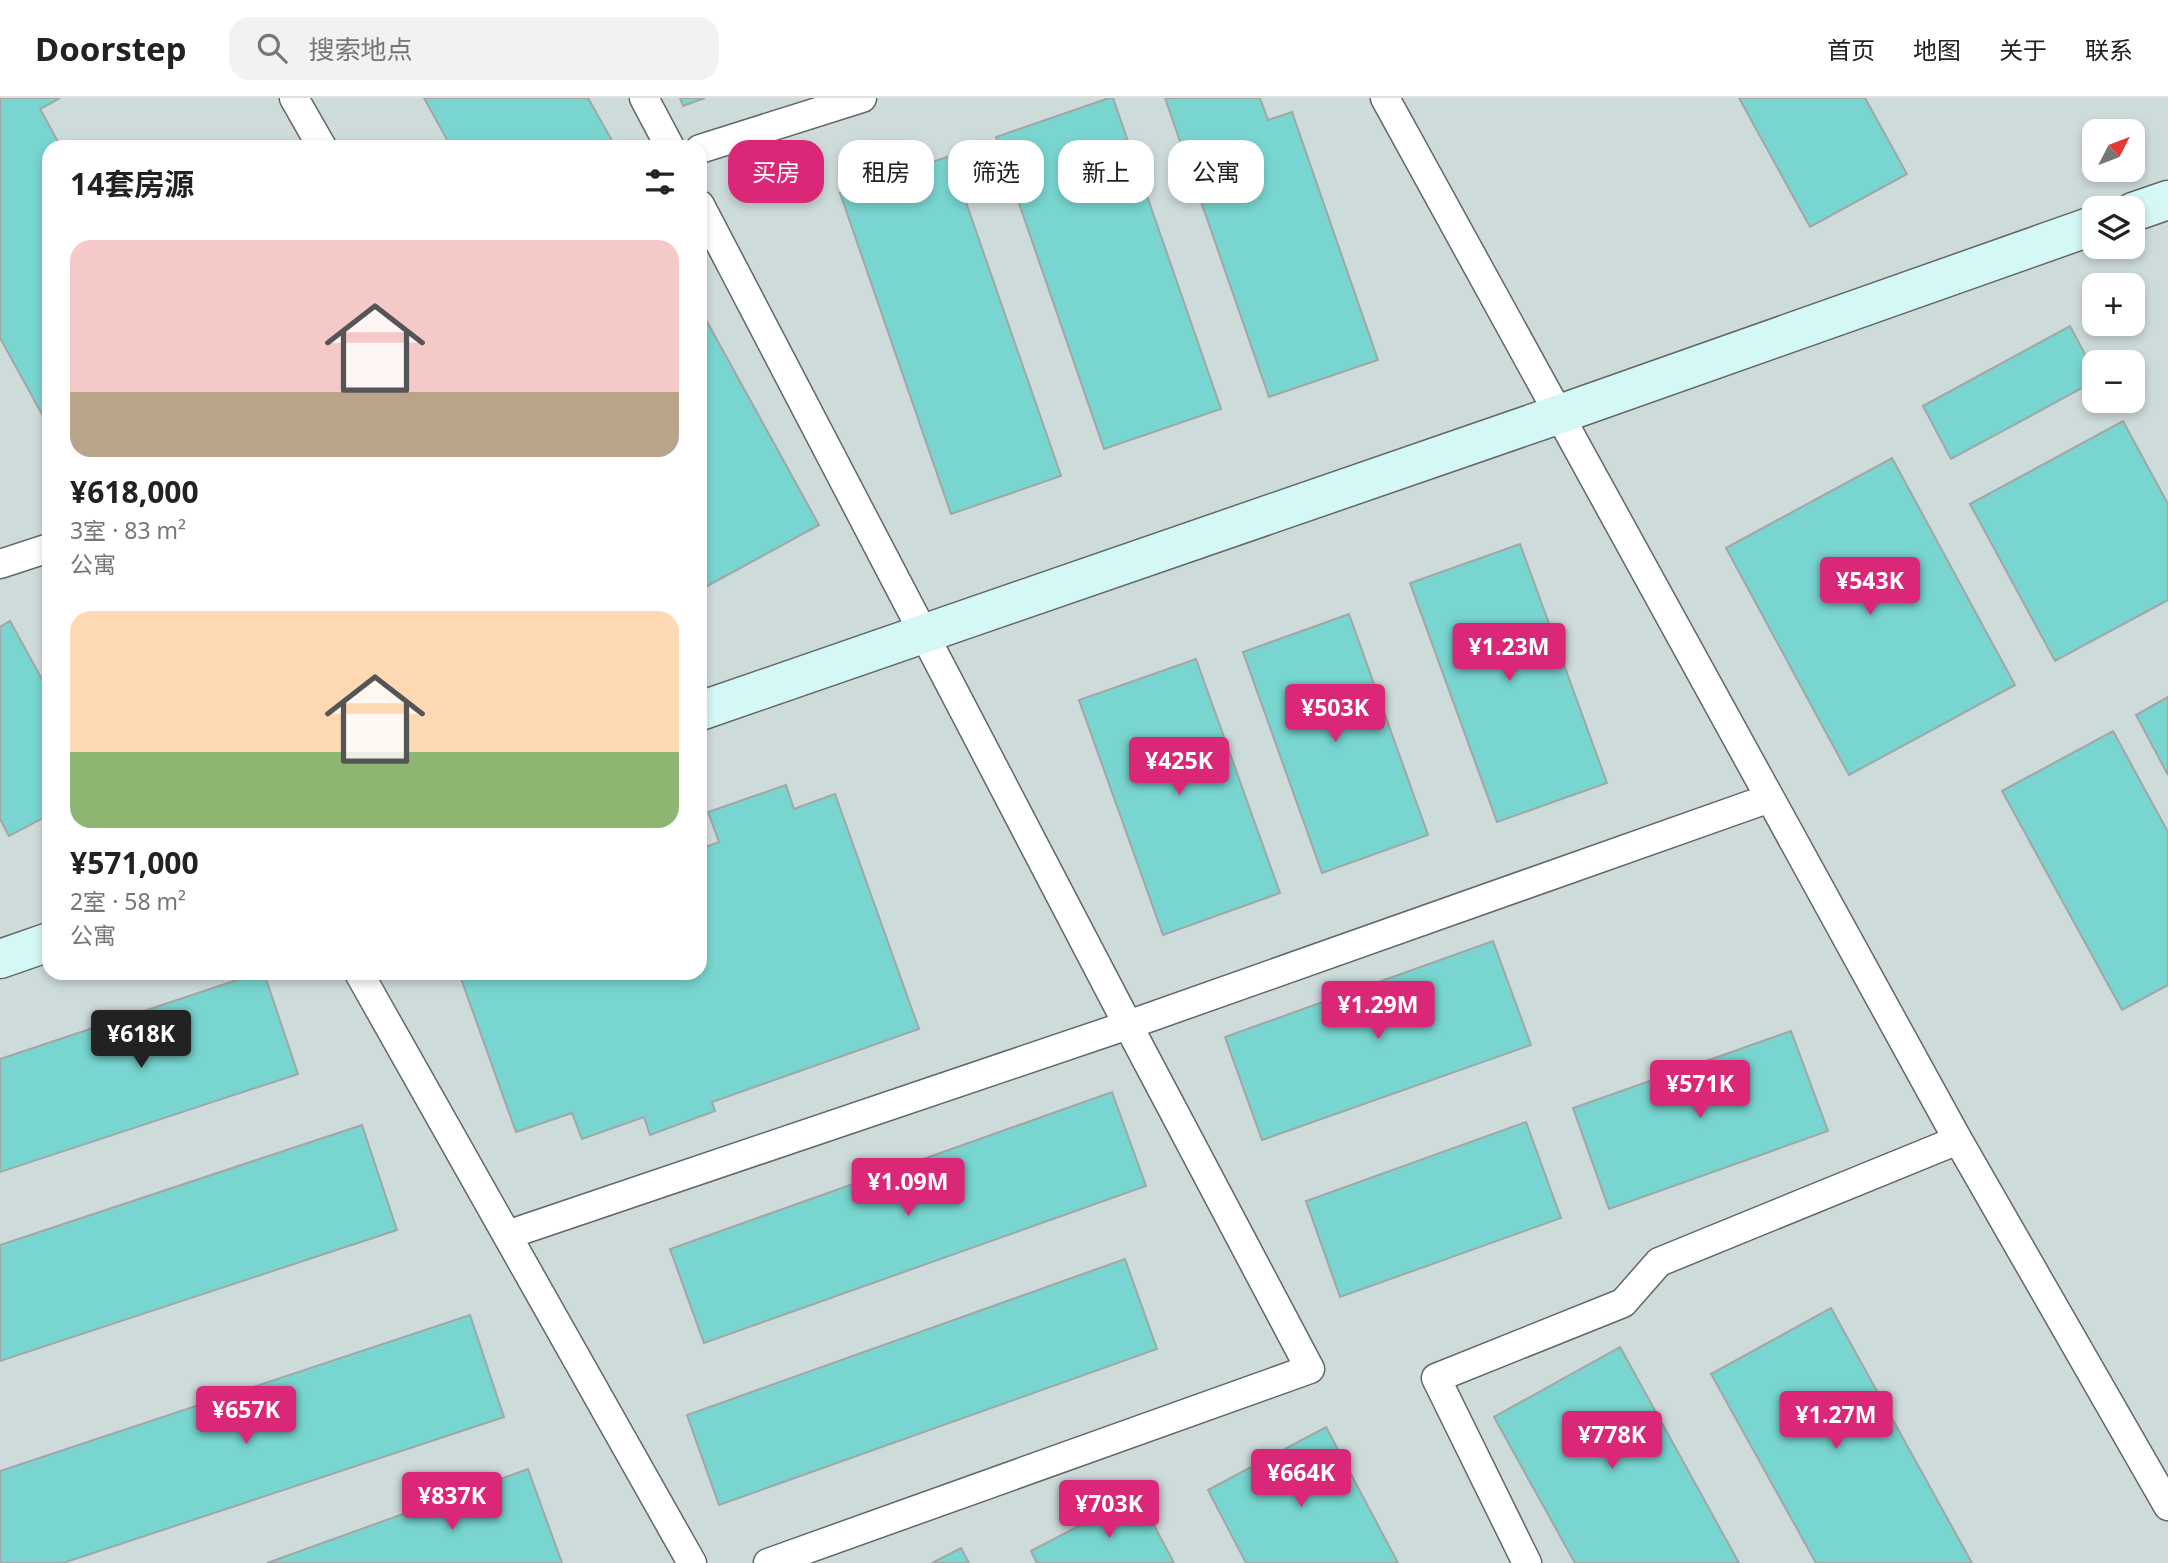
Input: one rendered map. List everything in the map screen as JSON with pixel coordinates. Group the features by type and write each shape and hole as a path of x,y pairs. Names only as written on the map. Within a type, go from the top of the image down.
{"street":[{"path":"293,98 318,140"},
{"path":"644,98 666,140"},
{"path":"707,147 862,98"},
{"path":"1385,98 1958,1140 2168,1506"},
{"path":"2145,208 2168,200"},
{"path":"707,218 1310,1369 768,1563"},
{"path":"707,709 1560,414 2082,230"},
{"path":"0,565 42,550"},
{"path":"507,1235 1128,1025 1770,798"},
{"path":"0,959 42,944"},
{"path":"363,980 692,1563"},
{"path":"1527,1563 1436,1378 1623,1303 1659,1262 1958,1140"}],"shaded area":[{"path":"0,98 2168,98 2168,1563 0,1563"}],"building":[{"path":"0,98 60,98 40,109 57,140 42,140 42,414 0,338"},
{"path":"424,98 588,98 612,140 447,140"},
{"path":"680,98 705,98 683,106"},
{"path":"1113,98 1128,140 1058,140 1058,203 1149,203 1221,409 1104,449 1019,203 1044,203 1044,140 997,140 996,137"},
{"path":"1165,98 1260,98 1268,120 1292,112 1378,360 1269,397 1202,203 1264,203 1264,140 1180,140"},
{"path":"1739,98 1865,98 1907,174 1810,227"},
{"path":"948,157 948,203 966,203 1061,476 951,514 843,203 934,203 934,161"},
{"path":"707,322 819,525 707,586"},
{"path":"2070,326 2083,350 2082,388 1951,459 1923,406"},
{"path":"2123,421 2168,504 2168,600 2055,661 1970,504"},
{"path":"1892,458 2015,685 1849,775 1726,548"},
{"path":"1520,544 1607,783 1497,822 1410,583"},
{"path":"1349,614 1428,835 1322,873 1243,652"},
{"path":"10,621 42,679 42,819 9,836 0,819 0,627"},
{"path":"1196,659 1280,893 1163,935 1079,700"},
{"path":"2168,697 2168,775 2136,715"},
{"path":"2113,731 2168,832 2168,985 2122,1010 2002,791"},
{"path":"786,785 794,809 835,794 919,1029 712,1102 715,1111 650,1135 644,1117 582,1139 572,1113 516,1132 462,980 707,980 707,846 719,842 708,812"},
{"path":"1493,941 1531,1045 1262,1140 1225,1037"},
{"path":"237,980 266,980 298,1074 0,1172 0,1059"},
{"path":"1791,1031 1828,1131 1609,1209 1573,1108"},
{"path":"1112,1092 1146,1186 704,1343 670,1249"},
{"path":"1526,1122 1561,1218 1340,1297 1306,1201"},
{"path":"362,1125 397,1230 0,1361 0,1245"},
{"path":"1125,1259 1157,1349 719,1505 687,1415"},
{"path":"1831,1308 1972,1563 1816,1563 1711,1374"},
{"path":"470,1315 504,1417 63,1563 0,1563 0,1471"},
{"path":"1620,1347 1739,1563 1575,1563 1494,1417"},
{"path":"1326,1427 1398,1563 1246,1563 1208,1490"},
{"path":"528,1469 562,1563 267,1563"},
{"path":"1138,1495 1174,1563 1037,1563 1031,1551"},
{"path":"961,1548 969,1563 932,1563"}]}
